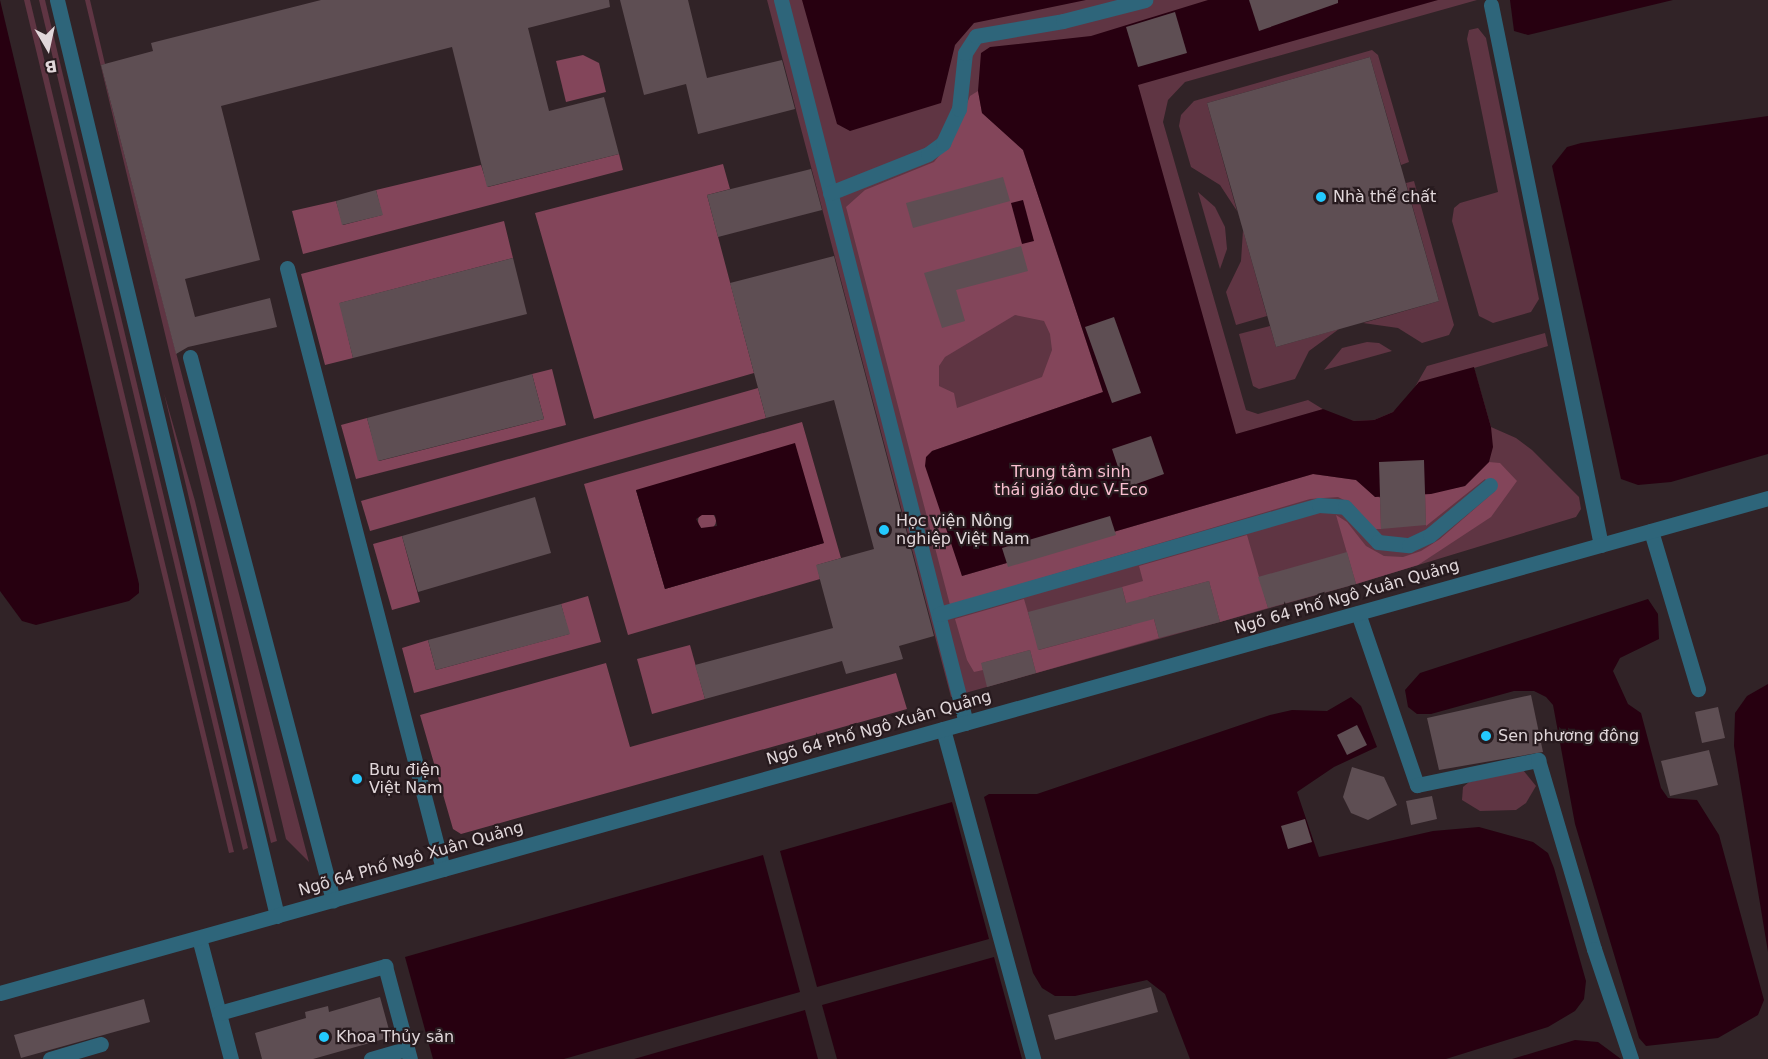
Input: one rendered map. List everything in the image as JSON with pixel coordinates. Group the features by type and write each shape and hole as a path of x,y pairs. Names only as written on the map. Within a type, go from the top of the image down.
{"street":[{"path":"57,0 277,916"},
{"path":"781,0 966,723"},
{"path":"830,193 928,154 943,143 956,118 965,53 976,36 1063,21 1145,0"},
{"path":"1491,5 1600,545"},
{"path":"287,268 443,869"},
{"path":"190,357 333,900"},
{"path":"939,614 1319,505 1345,507 1378,542 1408,545 1423,539 1490,485"},
{"name":"Ngõ 64 Phố Ngô Xuân Quảng","path":"0,993 1768,498"},
{"path":"1651,531 1698,689"},
{"path":"1358,613 1417,785 1538,760 1594,949 1631,1059"},
{"path":"943,729 1033,1059"},
{"path":"198,938 231,1059"},
{"path":"219,1013 385,966 409,1054 370,1059"},
{"path":"50,1059 101,1044"}],"green space":[{"path":"24,0 30,0 234,852 229,853"},
{"path":"39,0 45,0 248,848 243,850"},
{"path":"85,0 90,0 105,64 101,65 309,862 286,839"},
{"name":"Trung tâm sinh thái giáo dục V-Eco","path":"767,0 1477,0 1185,82 1168,100 1163,122 1246,410 1258,414 1308,400 1334,416 1354,421 1374,420 1393,412 1408,399 1427,366 1545,333 1548,346 1474,368 1491,427 1516,438 1532,450 1579,497 1581,509 1576,517 1356,584 951,697"},
{"path":"1478,28 1486,38 1539,299 1531,312 1493,323 1479,316 1452,221 1454,208 1460,203 1498,192 1467,39 1469,30"},
{"path":"1372,50 1378,55 1409,162 1401,165 1370,57 1207,103 1237,211 1220,185 1191,167 1179,126 1181,115 1194,101"},
{"path":"1414,181 1454,325 1449,335 1422,343 1398,328 1363,323 1439,301 1406,183"},
{"path":"1198,192 1215,207 1225,227 1227,249 1220,269"},
{"path":"1243,230 1267,316 1236,325 1226,292 1241,261"},
{"path":"1270,326 1276,347 1339,329 1309,351 1295,379 1259,389 1253,386 1239,334"},
{"path":"1367,342 1379,343 1392,351 1324,370 1342,348"},
{"path":"164,393 195,501 277,841 271,843"},
{"path":"1523,770 1536,786 1526,803 1516,810 1480,811 1462,800 1463,787 1469,782"}],"shaded area":[{"path":"0,0 139,584 139,593 129,601 36,625 22,621 0,591"},
{"path":"802,0 1086,0 974,23 955,45 941,103 850,131 837,124"},
{"path":"1208,0 1438,0 1138,85 1236,434 1323,409 1354,421 1374,420 1393,412 1419,382 1474,367 1491,427 1493,447 1489,462 1465,486 1431,494 1375,497 1356,480 1313,474 962,576 925,466 926,457 932,451 1103,392 1023,150 982,113 978,91 981,53 990,47 1091,36"},
{"path":"1510,0 1673,0 1528,35 1514,31"},
{"path":"583,55 599,63 606,92 566,102 556,61"},
{"path":"978,91 982,113 1023,150 1103,392 932,451 962,576 1313,474 1356,480 1380,498 1381,529 1374,529 1352,504 1338,497 1310,499 950,605 846,207 865,190 934,162 952,140 970,96","holes":["1015,315 1044,321 1050,334 1052,350 1042,377 957,408 954,393 939,386 939,366 945,357"]},
{"path":"1768,116 1768,454 1671,482 1638,485 1621,479 1552,166 1567,147 1581,143"},
{"path":"619,154 623,170 303,254 292,211 336,201 343,225 382,215 376,190 481,165 488,187"},
{"path":"723,164 730,189 707,195 754,373 594,419 535,213"},
{"path":"1023,200 1034,241 1022,244 1011,203"},
{"path":"504,221 513,258 340,303 353,358 325,365 301,274"},
{"path":"552,369 566,425 356,479 341,425 367,418 379,461 544,419 532,374"},
{"path":"758,388 766,418 370,531 361,501"},
{"path":"802,422 841,558 817,565 820,579 628,635 584,484","holes":["636,490 824,543 665,589"]},
{"path":"795,443 824,543 665,589 636,490","holes":["702,515 715,515 717,526 701,528 696,519"]},
{"path":"1489,462 1500,463 1517,481 1491,517 1418,565 1356,584 1336,515 1347,522 1366,546 1384,556 1403,557 1421,551 1440,539 1495,491 1485,479 1426,526 1425,494 1465,486"},
{"path":"707,512 713,515 716,521 713,527 707,530 701,527 698,521 701,515"},
{"path":"1247,535 1268,608 1220,622 1209,581 1148,597 1159,638 1036,673 1030,650 982,663 983,670 974,672 967,660 955,619 1024,599 1039,650 1132,625 1122,587 1143,581 1139,566"},
{"path":"402,536 420,602 392,610 373,544"},
{"path":"588,596 601,642 414,693 402,648 428,640 436,670 569,634 561,604"},
{"path":"1648,599 1658,614 1659,639 1620,658 1613,671 1628,704 1641,713 1661,788 1668,798 1697,800 1719,835 1764,1000 1758,1015 1718,1038 1646,1046 1639,1038 1575,824 1553,705 1546,697 1534,691 1514,691 1431,714 1417,714 1408,707 1405,690 1420,673"},
{"path":"690,645 705,699 652,714 637,659"},
{"path":"606,663 630,747 896,673 907,709 461,834 453,829 420,715"},
{"path":"1768,684 1768,952 1734,746 1735,713 1747,696"},
{"path":"1351,697 1361,706 1377,747 1334,767 1297,792 1319,857 1433,831 1479,827 1533,842 1548,853 1554,868 1586,981 1584,999 1575,1011 1548,1027 1446,1059 1190,1059 1165,994 1147,980 1075,996 1055,996 1042,988 1033,973 984,797 989,794 1037,794 1270,715 1292,710 1327,711"},
{"path":"952,802 989,939 817,987 780,851"},
{"path":"763,855 800,992 564,1059 433,1059 405,957"},
{"path":"994,957 1022,1059 837,1059 822,1005"},
{"path":"805,1010 818,1059 634,1059"},
{"path":"1575,1040 1598,1042 1621,1059 1512,1059"}],"building":[{"path":"321,0 609,0 610,7 528,28 549,111 604,97 619,154 487,187 452,47 221,106 260,260 185,279 195,317 270,298 277,327 188,347 176,354 101,65 153,51 151,43"},
{"path":"620,0 688,0 707,78 782,60 795,109 698,134 686,84 644,95"},
{"path":"1249,0 1338,0 1338,3 1259,31"},
{"path":"1175,12 1187,53 1138,67 1126,27"},
{"name":"Nhà thể chất","path":"1370,57 1439,301 1276,347 1207,103"},
{"path":"811,169 822,210 718,237 707,195"},
{"path":"1003,177 1010,201 913,228 906,203"},
{"path":"376,190 383,215 342,225 336,201"},
{"path":"1021,246 1028,271 956,290 965,321 942,328 924,273"},
{"path":"834,256 934,636 899,646 903,659 846,674 842,661 705,699 695,665 833,628 816,565 874,549 834,400 766,418 730,283"},
{"path":"513,258 527,314 353,358 339,303"},
{"path":"1114,317 1141,393 1112,403 1085,327"},
{"path":"532,374 544,419 378,461 367,418"},
{"path":"1151,436 1164,474 1125,488 1112,449"},
{"path":"1424,460 1426,525 1381,529 1379,462"},
{"path":"535,497 551,553 418,592 402,536"},
{"path":"1110,516 1116,535 1008,567 1002,548"},
{"path":"1347,552 1356,584 1268,608 1258,577"},
{"path":"1209,581 1220,622 1159,638 1154,619 1038,650 1028,612 1122,587 1126,603"},
{"path":"561,604 570,634 436,670 428,640"},
{"path":"1030,650 1036,673 987,687 981,663"},
{"name":"Sen phương đông","path":"1531,695 1543,752 1439,770 1427,718"},
{"path":"1718,707 1725,738 1702,743 1695,712"},
{"path":"1357,725 1367,745 1347,755 1337,735"},
{"path":"1709,750 1718,785 1670,796 1661,761"},
{"path":"1352,767 1384,777 1397,805 1368,820 1351,813 1343,797"},
{"path":"1432,796 1437,819 1411,825 1406,801"},
{"path":"1305,819 1312,842 1288,849 1281,826"},
{"path":"1151,987 1158,1012 1055,1040 1048,1015"},
{"path":"380,997 391,1037 313,1059 262,1059 255,1033 306,1018 305,1012 328,1006 329,1012"},
{"path":"144,999 150,1022 21,1058 14,1035"}],"place":[{"name":"Nhà thể chất","path":"1321,197"},
{"name":"Học viện Nông nghiệp Việt Nam","path":"884,530"},
{"name":"Sen phương đông","path":"1486,736"},
{"name":"Bưu điện Việt Nam","path":"357,779"},
{"name":"Khoa Thủy sản","path":"324,1037"}]}
